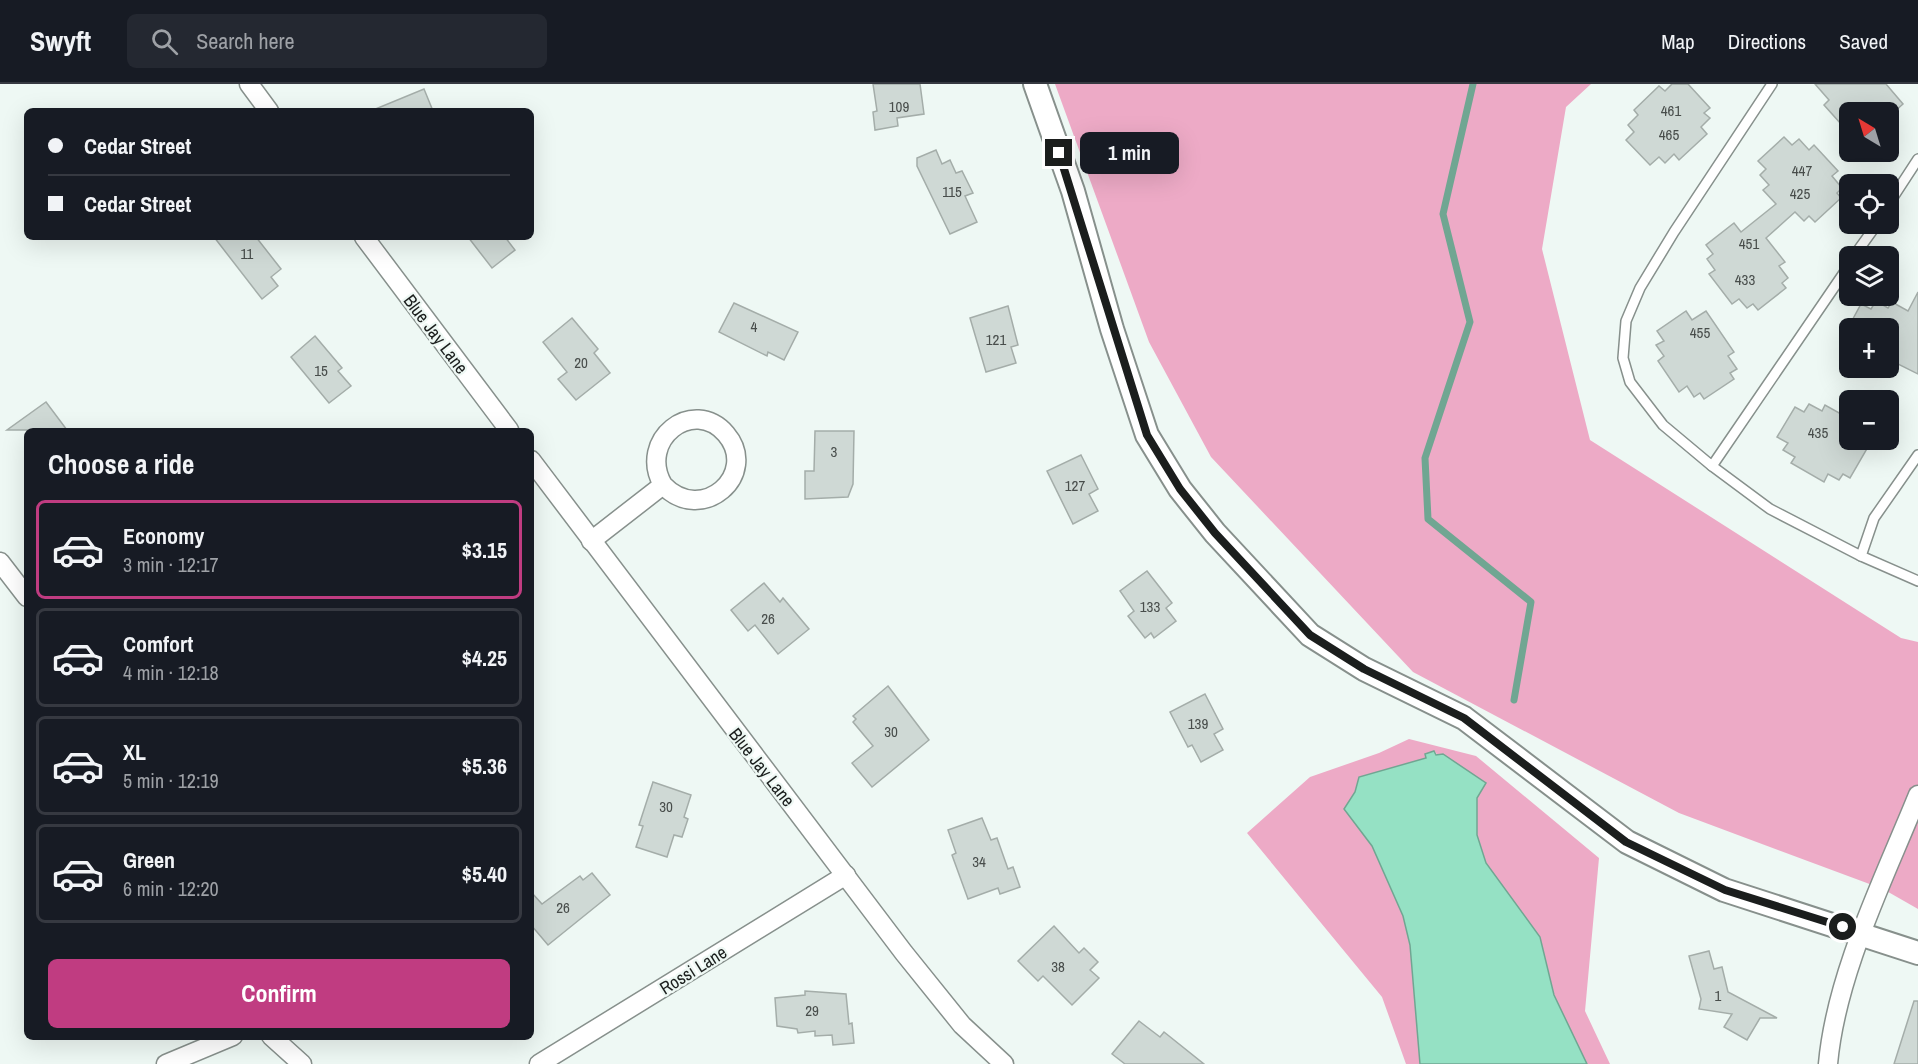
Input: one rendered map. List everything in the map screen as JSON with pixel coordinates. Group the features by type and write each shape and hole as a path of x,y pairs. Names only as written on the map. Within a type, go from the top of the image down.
{"street":[{"path":"249,84 267,108"},
{"path":"1035,84 1073,191 1112,329 1147,435 1180,489 1215,533 1310,635 1364,669 1464,718 1626,842 1725,890 1918,953"},
{"name":"Blue Jay Lane","path":"366,240 507,428"},
{"path":"697,420 713,424 727,435 734,450 735,467 724,489 709,499 693,501 676,496 663,485 656,470 656,454 662,438 674,427 697,420"},
{"name":"Blue Jay Lane","path":"534,464 962,1025 1004,1064"},
{"path":"591,541 663,485"},
{"path":"0,562 24,593"},
{"path":"1828,1064 1831,1034 1862,933 1918,795"},
{"name":"Rossi Lane","path":"539,1064 846,875"},
{"path":"166,1064 223,1040"},
{"path":"275,1040 302,1064"}],"lane":[{"path":"1772,84 1674,232 1640,288 1626,321 1623,358 1630,382 1663,425 1712,466 1770,509 1861,556 1918,581"},
{"path":"1899,189 1918,159"},
{"path":"1712,466 1839,280"},
{"path":"1861,556 1874,518 1918,455"}],"shaded area":[{"path":"1055,84 1591,84 1566,107 1542,249 1590,440 1901,638 1918,642 1918,909 1883,889 1679,813 1413,672 1211,457 1149,342"},
{"path":"1409,739 1476,756 1599,858 1585,1011 1610,1064 1587,1064 1554,995 1540,937 1486,863 1477,835 1477,798 1434,751 1425,754 1427,758 1359,777 1355,792 1344,809 1372,846 1403,916 1410,945 1420,1064 1406,1064 1382,997 1247,833 1310,777 1379,753"},
{"path":"1434,751 1436,755 1443,754 1486,783 1477,798 1477,835 1486,863 1540,937 1554,995 1587,1064 1420,1064 1410,945 1403,916 1372,846 1344,809 1355,792 1359,777 1426,758 1425,754"}],"building":[{"path":"873,84 920,84 924,114 897,118 898,126 875,130 873,112 877,111"},
{"path":"1672,84 1688,84 1710,108 1704,113 1710,118 1701,127 1707,134 1679,160 1674,154 1665,163 1659,157 1650,165 1626,140 1634,132 1628,125 1638,115 1634,110 1659,86 1665,91"},
{"path":"1815,84 1886,84 1903,104 1899,108 1899,102 1839,102 1839,122 1824,105 1829,100"},
{"path":"424,89 432,108 378,108"},
{"path":"1784,137 1792,145 1799,139 1809,150 1814,145 1838,171 1832,176 1839,184 1837,193 1839,200 1815,222 1809,216 1804,221 1795,212 1766,238 1785,262 1779,266 1788,278 1782,283 1786,288 1758,310 1753,304 1747,308 1739,299 1732,304 1709,274 1715,270 1707,259 1713,254 1706,245 1734,223 1741,232 1776,204 1763,190 1769,185 1760,175 1766,169 1758,161"},
{"path":"936,150 942,164 950,160 956,173 962,171 973,193 965,196 977,222 950,234 917,166 917,158"},
{"path":"216,240 258,240 281,269 271,277 278,286 262,299"},
{"path":"470,240 507,240 515,250 492,268"},
{"path":"1918,292 1918,374 1899,364 1899,318 1853,318 1860,306 1871,309 1873,306 1888,308 1899,306 1908,311"},
{"path":"734,303 798,332 784,360 768,352 767,356 719,332"},
{"path":"1008,306 1018,345 1011,347 1016,363 986,372 970,318"},
{"path":"1686,311 1692,320 1706,311 1734,352 1728,356 1737,369 1730,373 1734,379 1704,399 1700,393 1694,397 1687,386 1679,392 1658,361 1664,356 1656,345 1664,341 1657,331"},
{"path":"572,318 598,349 594,353 610,373 576,400 558,379 567,372 543,342"},
{"path":"315,336 342,368 338,371 351,386 329,403 291,357"},
{"path":"46,402 66,428 24,428 24,430 7,430"},
{"path":"1809,404 1822,411 1825,405 1839,413 1839,450 1866,450 1850,478 1843,474 1839,480 1828,474 1824,482 1791,463 1795,457 1783,450 1788,443 1777,437 1795,407 1804,412"},
{"path":"815,431 854,431 853,484 848,497 805,499 805,471 814,471"},
{"path":"1081,455 1098,489 1089,494 1098,511 1073,524 1047,471"},
{"path":"1147,571 1172,603 1166,608 1176,621 1154,638 1151,633 1145,638 1128,616 1134,611 1120,591"},
{"path":"764,583 780,602 783,598 809,629 778,654 755,625 748,631 731,610"},
{"path":"888,686 929,740 872,787 852,763 873,746 853,722 856,719 853,716"},
{"path":"1205,694 1223,729 1214,734 1223,750 1201,762 1192,745 1188,747 1170,712"},
{"path":"653,782 691,795 684,817 688,819 682,837 674,835 667,857 636,847 643,826 639,825"},
{"path":"982,818 991,840 997,838 1008,869 1013,867 1020,887 1000,894 998,888 968,899 952,855 956,853 948,830"},
{"path":"592,873 610,895 548,945 534,929 534,895 542,904 580,876 583,880"},
{"path":"1054,926 1079,953 1084,948 1098,962 1090,970 1099,978 1072,1005 1043,976 1038,981 1018,961"},
{"path":"1709,951 1714,969 1722,967 1728,992 1777,1018 1760,1018 1747,1040 1724,1027 1732,1014 1699,1009 1701,999 1689,956"},
{"path":"805,991 846,994 849,1024 852,1023 854,1043 833,1045 832,1035 815,1036 815,1031 798,1033 797,1029 777,1026 775,998 805,995"},
{"path":"1914,1001 1918,1001 1918,1064 1894,1064"},
{"path":"1139,1021 1160,1037 1164,1032 1204,1064 1125,1064 1112,1054"}],"waterway":[{"path":"1473,84 1443,214 1470,322 1425,458 1428,519 1531,602 1514,700"}],"route":[{"path":"1059,153 1073,191 1112,329 1147,435 1180,489 1215,533 1310,635 1364,669 1464,718 1626,842 1725,890 1843,927"}]}
